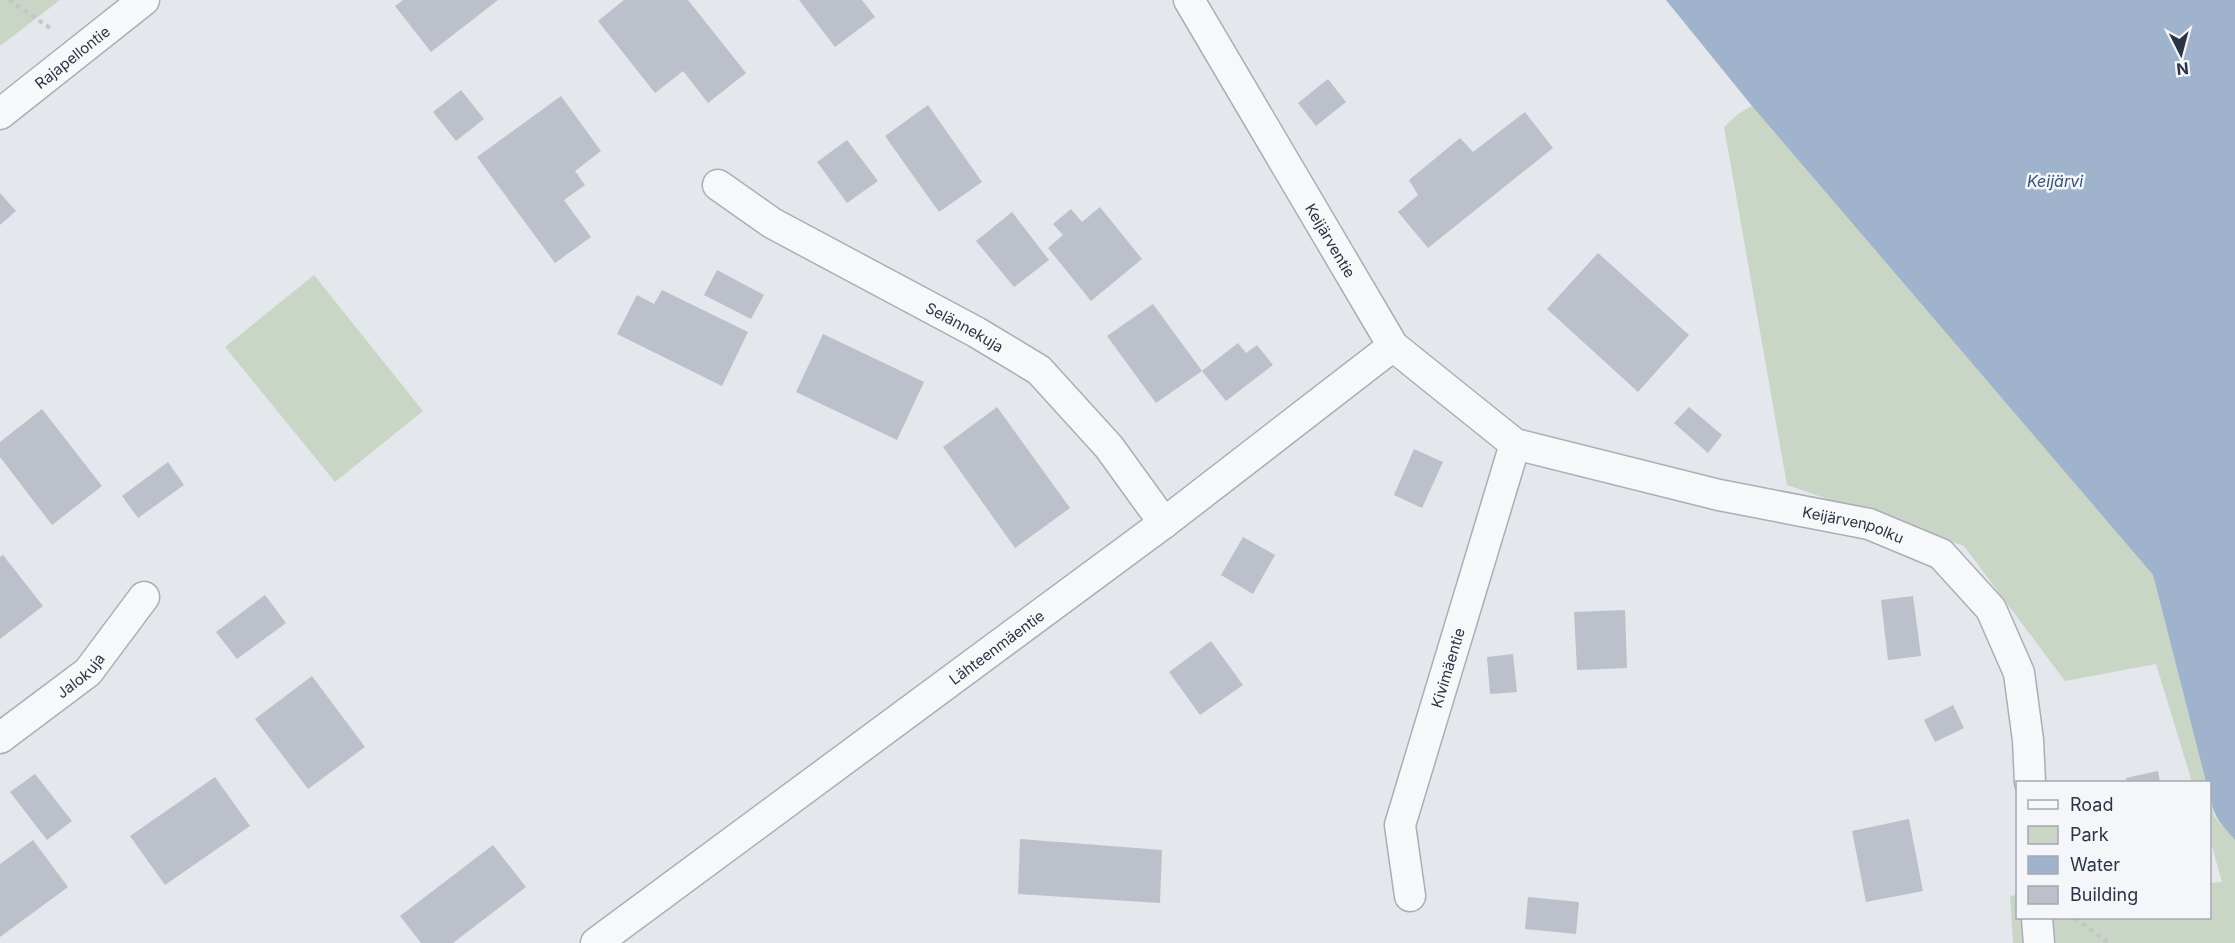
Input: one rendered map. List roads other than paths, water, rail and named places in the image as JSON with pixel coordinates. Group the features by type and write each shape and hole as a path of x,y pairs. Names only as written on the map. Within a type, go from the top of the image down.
{"street":[{"name":"Rajapellontie","path":"0,114 144,0"},
{"name":"Keijärventie","path":"1189,0 1393,346 1515,444"},
{"name":"Selännekuja","path":"718,185 772,223 976,332 1039,370 1109,447 1164,523"},
{"name":"Lähteenmäentie","path":"596,943 1164,523 1393,346"},
{"name":"Keijärvenpolku","path":"1515,444 1719,495 1869,524 1941,554 1991,609 2019,673 2028,740 2030,781"},
{"name":"Kivimäentie","path":"1410,896 1400,825 1515,444"},
{"name":"Jalokuja","path":"0,738 88,672 144,597"},
{"path":"2037,919 2039,943"}],"water":[{"name":"Keijärvi","path":"1666,0 2235,0 2235,840 2219,820 2213,808 2211,781 2206,781 2153,575 1752,106"}]}
